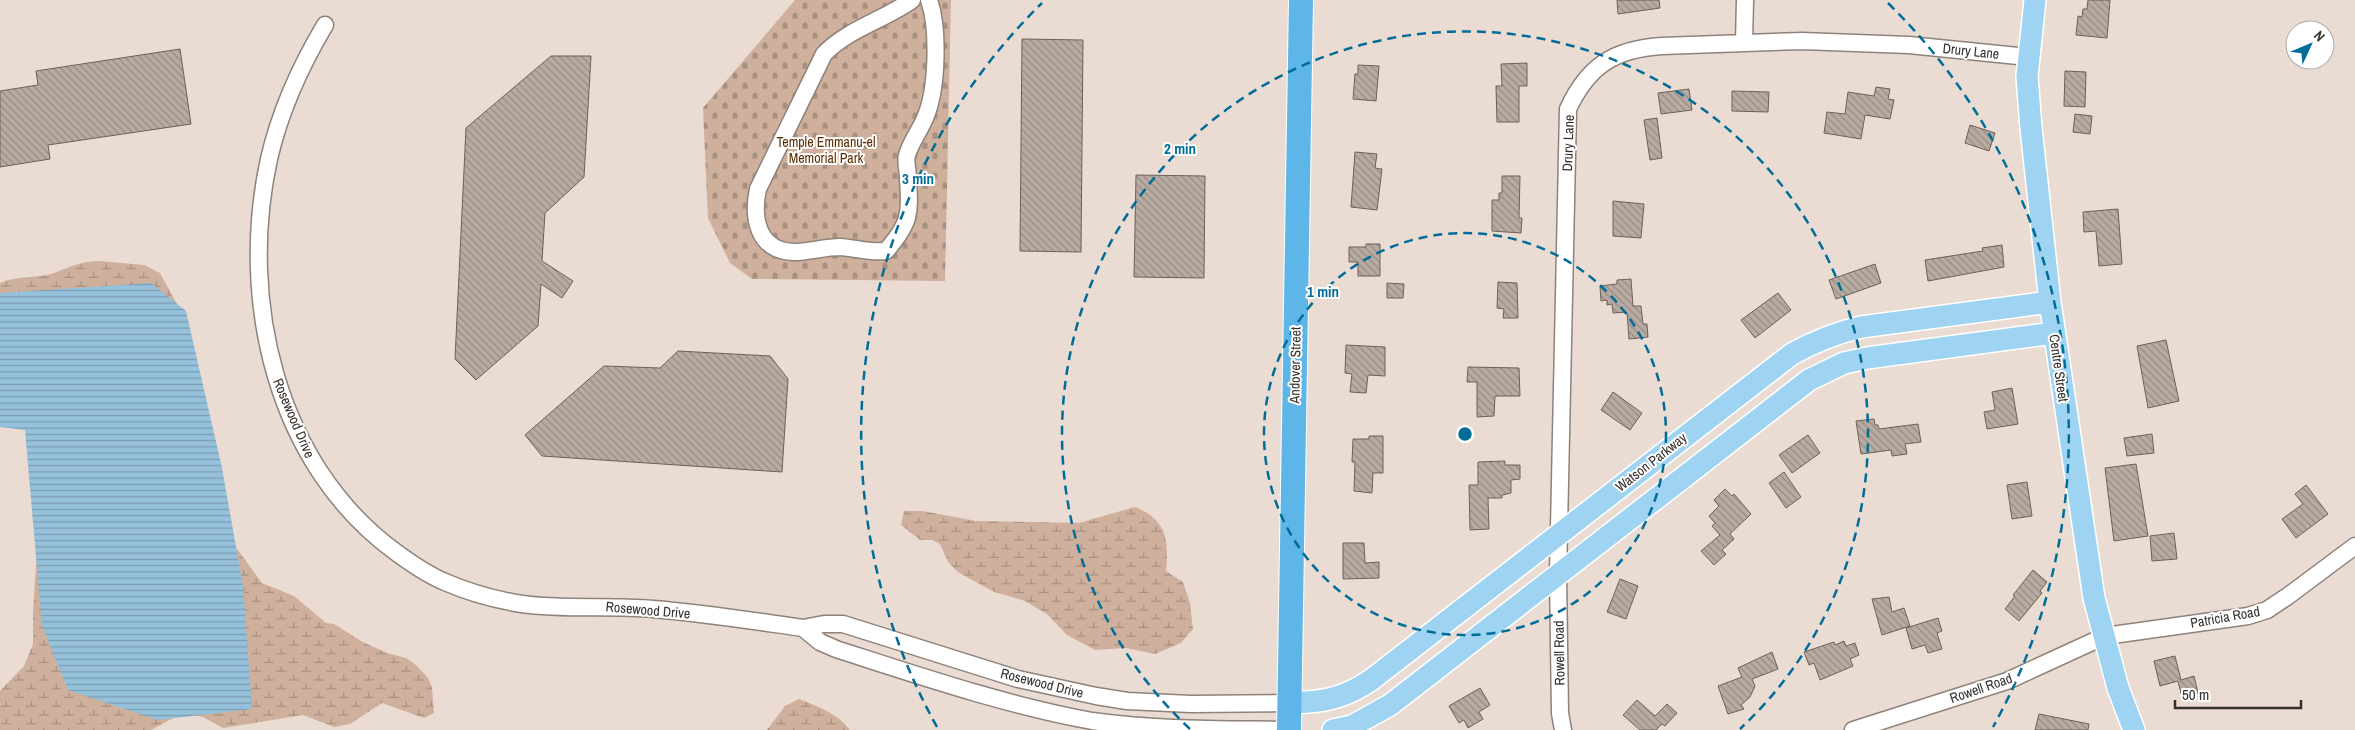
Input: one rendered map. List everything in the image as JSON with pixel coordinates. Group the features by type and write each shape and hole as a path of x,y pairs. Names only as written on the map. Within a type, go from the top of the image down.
{"highway":[{"name":"Andover Street","path":"1289,730 1301,0"}],"main road":[{"name":"Centre Street","path":"2034,0 2028,57 2031,128 2054,333 2094,598 2118,688 2134,730"},
{"name":"Watson Parkway","path":"1289,703 1322,702 1341,697 1358,688 1785,359 1813,342 1835,333 1861,327 2050,302"},
{"path":"1333,730 1352,726 1390,705 1791,394 1827,370 1844,363 1867,358 2054,333"}],"street":[{"path":"912,0 897,11 836,41 824,54 758,189 754,206 756,223 762,236 773,246 792,252 840,248 872,253 886,251 905,226 909,209 907,156 927,112 933,80 934,39 932,9 929,0"},
{"path":"1744,42 1745,0"},
{"name":"Rosewood Drive","path":"325,25 306,58 277,127 263,199 258,274 273,367 297,432 312,461 330,489 352,516 379,540 409,562 444,582 522,604 654,609 803,628 824,624 843,624 1018,679 1096,696 1191,704 1289,703"},
{"name":"Drury Lane","path":"1558,576 1568,110 1576,92 1588,77 1601,64 1619,53 1648,47 1744,42 1802,41 1909,45 2028,57"},
{"name":"Patricia Road","path":"2105,636 2248,616 2266,610 2355,546"},
{"name":"Rowell Road","path":"1558,576 1560,713 1563,730"},
{"name":"Rosewood Drive","path":"803,628 820,642 845,652 1012,703 1092,721 1124,726 1180,729 1289,730"},
{"name":"Rowell Road","path":"1853,730 2007,681 2105,636"}],"green space":[{"name":"Temple Emmanu-el Memorial Park","path":"795,0 951,0 945,281 752,279 730,263 708,218 703,108"},
{"path":"99,261 144,265 160,273 178,306 229,538 262,583 294,596 326,623 334,624 361,641 387,653 406,658 416,665 428,678 432,688 434,713 424,718 382,703 350,724 334,727 303,715 223,728 203,717 190,714 175,717 151,730 0,730 0,691 24,666 33,644 33,612 42,477 0,351 0,283 13,279 47,275 82,263"},
{"path":"1135,507 1146,512 1160,525 1166,541 1166,571 1183,582 1190,603 1193,629 1181,643 1155,654 1126,648 1095,650 1067,635 1047,614 1025,601 992,591 958,572 948,562 940,544 932,540 920,540 901,525 904,511 923,511 976,521 1079,523"},
{"path":"799,699 833,715 850,730 767,730 785,706"}],"water":[{"path":"151,283 186,311 222,468 243,586 252,709 158,720 68,690 42,626 25,430 0,427 0,293"}],"building":[{"path":"1617,0 1659,0 1660,8 1618,14"},
{"path":"2088,0 2110,0 2107,38 2076,35 2078,16 2082,17 2083,9 2087,9"},
{"path":"1022,39 1083,40 1081,252 1020,251"},
{"path":"180,49 191,124 48,145 50,159 0,167 0,91 38,85 36,71"},
{"path":"551,56 591,56 584,177 545,213 542,261 573,281 562,298 541,284 538,326 476,380 455,359 466,128"},
{"path":"1527,63 1527,86 1519,86 1519,122 1497,122 1496,86 1502,86 1501,64"},
{"path":"1358,65 1379,66 1376,101 1353,99 1355,74 1358,74"},
{"path":"2065,71 2086,72 2085,107 2064,106"},
{"path":"1876,87 1890,89 1888,99 1894,100 1890,119 1865,115 1861,139 1824,133 1827,112 1845,114 1848,92 1874,96"},
{"path":"1689,89 1692,110 1661,114 1658,93"},
{"path":"1732,91 1769,92 1768,112 1732,111"},
{"path":"2075,114 2092,116 2090,134 2073,132"},
{"path":"1657,118 1662,158 1650,160 1644,120"},
{"path":"1970,125 1995,133 1989,151 1965,143"},
{"path":"1355,152 1377,154 1375,168 1382,169 1377,210 1351,207"},
{"path":"1136,175 1205,176 1204,278 1134,277"},
{"path":"1502,176 1520,176 1519,218 1522,218 1521,233 1492,231 1492,200 1499,200 1499,193 1502,193"},
{"path":"1613,201 1644,204 1641,238 1613,236"},
{"path":"2118,209 2122,264 2099,266 2096,231 2084,232 2083,212"},
{"path":"1366,244 1380,244 1380,276 1358,276 1358,262 1349,262 1349,247 1366,247"},
{"path":"2002,245 2004,267 1928,281 1925,260 1983,251 1982,248"},
{"path":"1875,264 1881,283 1836,299 1829,280"},
{"path":"1631,279 1633,306 1641,306 1643,324 1647,324 1648,337 1629,339 1627,312 1613,313 1612,304 1607,305 1607,300 1601,301 1600,286 1617,284 1617,280"},
{"path":"1498,282 1517,283 1518,318 1503,318 1504,309 1497,308"},
{"path":"1387,283 1404,284 1403,298 1387,298"},
{"path":"1778,293 1791,310 1755,338 1741,320"},
{"path":"2166,340 2179,401 2148,408 2137,346"},
{"path":"1346,345 1385,347 1385,376 1368,375 1366,393 1350,392 1352,374 1345,373"},
{"path":"678,351 770,356 788,379 782,472 542,456 525,435 604,366 660,368"},
{"path":"1468,367 1519,368 1520,396 1495,396 1494,416 1477,417 1477,382 1467,382"},
{"path":"2012,388 2018,424 1987,429 1984,412 1995,410 1992,392"},
{"path":"1613,392 1642,413 1630,430 1601,410"},
{"path":"1874,419 1875,425 1878,425 1879,429 1918,424 1921,442 1905,444 1907,454 1892,456 1891,450 1861,454 1856,421"},
{"path":"2152,434 2154,453 2127,456 2124,438"},
{"path":"1808,435 1820,453 1792,473 1779,455"},
{"path":"1369,436 1383,436 1383,473 1373,473 1372,493 1354,491 1355,462 1352,462 1353,439 1369,439"},
{"path":"1505,461 1505,465 1520,465 1520,479 1511,480 1511,493 1502,495 1502,498 1488,498 1489,529 1470,530 1469,485 1478,485 1478,462"},
{"path":"2136,464 2148,536 2114,541 2105,468"},
{"path":"1784,472 1801,497 1786,508 1769,483"},
{"path":"2027,482 2032,516 2012,519 2007,485"},
{"path":"2306,485 2328,514 2296,538 2282,519 2303,504 2295,494"},
{"path":"1725,489 1732,496 1734,494 1751,514 1730,534 1734,539 1722,550 1726,554 1714,565 1701,551 1720,535 1712,526 1715,523 1709,516 1719,506 1714,500"},
{"path":"2174,533 2177,559 2152,561 2150,536"},
{"path":"1343,543 1364,543 1365,563 1379,562 1379,578 1343,579"},
{"path":"2033,570 2047,582 2040,591 2042,593 2019,621 2005,609 2015,596 2013,595"},
{"path":"1620,579 1638,586 1626,619 1607,612"},
{"path":"1889,597 1892,612 1904,608 1910,626 1882,635 1872,599"},
{"path":"1938,618 1942,631 1937,633 1942,649 1928,653 1925,645 1912,649 1906,628"},
{"path":"1844,641 1846,646 1855,643 1859,655 1850,659 1853,666 1820,680 1814,663 1809,665 1804,652 1834,642 1835,645"},
{"path":"1772,652 1778,669 1752,679 1755,686 1750,697 1741,705 1744,709 1728,714 1718,686 1742,677 1738,668"},
{"path":"2175,656 2181,680 2194,676 2198,693 2182,697 2178,681 2160,686 2154,661"},
{"path":"1480,688 1490,705 1479,712 1483,719 1468,728 1464,720 1459,723 1449,706"},
{"path":"1637,700 1655,716 1667,704 1677,713 1665,726 1662,724 1656,730 1640,730 1623,715"},
{"path":"2039,714 2089,724 2088,730 2035,730"}]}
